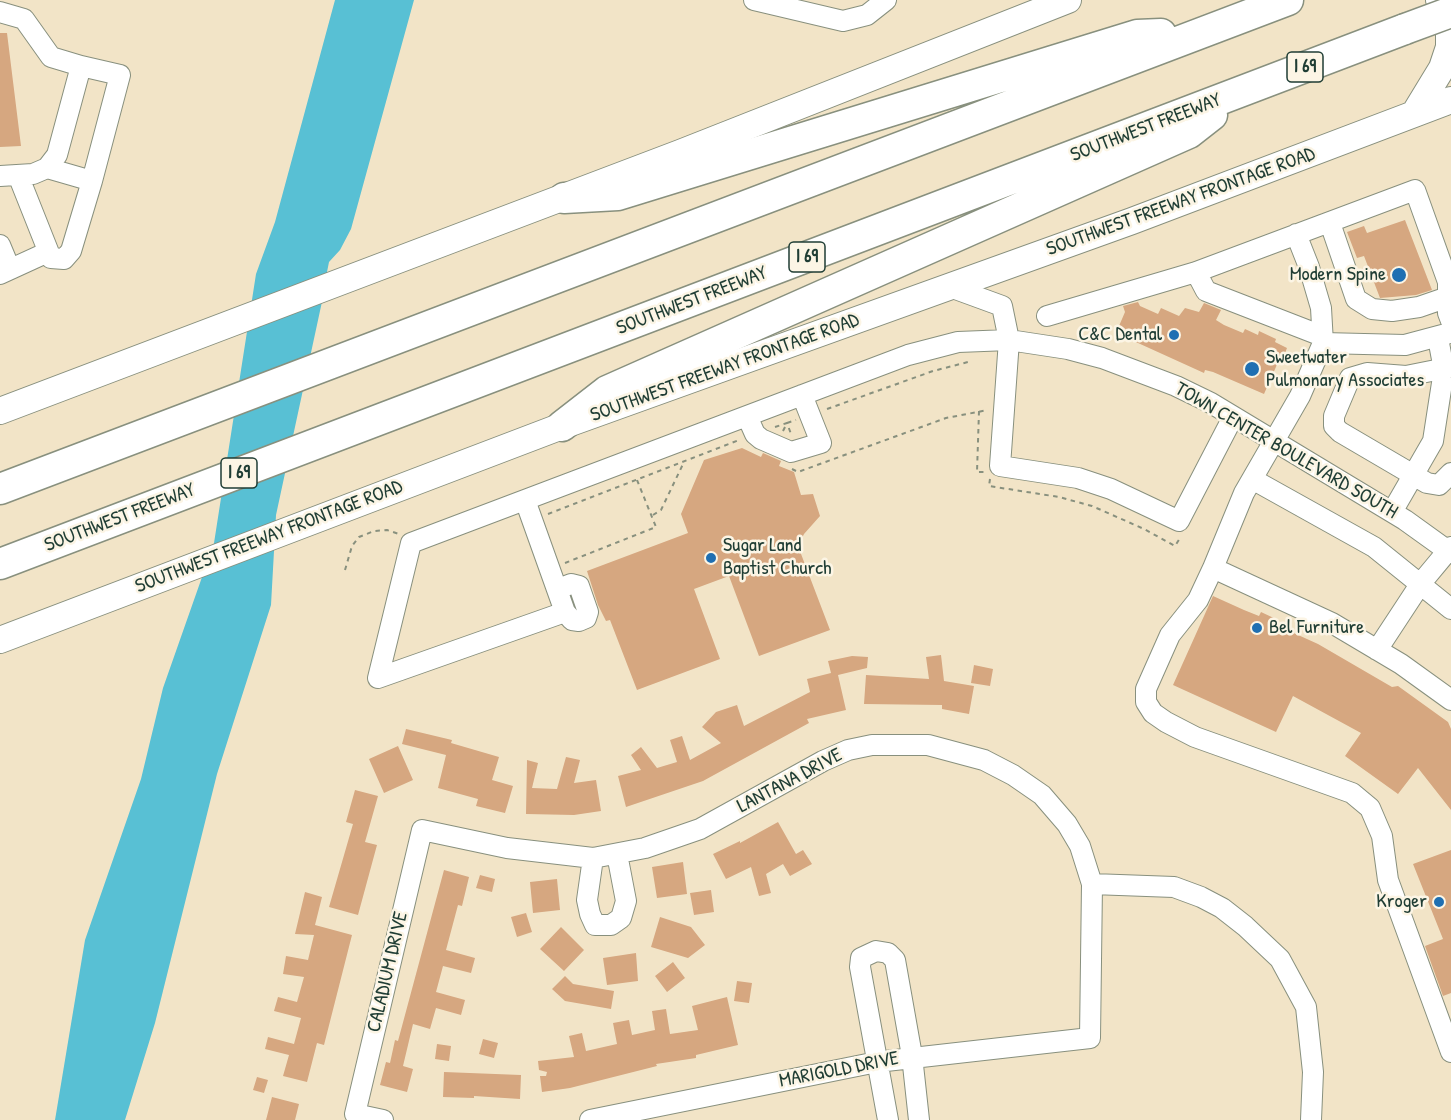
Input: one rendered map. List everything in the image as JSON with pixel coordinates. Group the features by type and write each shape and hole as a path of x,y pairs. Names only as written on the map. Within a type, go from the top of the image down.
{"highway":[{"path":"0,489 1288,0"},
{"name":"SOUTHWEST FREEWAY","path":"0,564 1451,12"},
{"path":"564,198 618,195 1137,35 1200,33"},
{"path":"562,426 607,391 1189,133 1239,92"}],"main road":[{"path":"0,411 564,198 1068,0"},
{"path":"1414,114 1442,68 1449,46 1449,29 1439,0"},
{"name":"SOUTHWEST FREEWAY FRONTAGE ROAD","path":"0,640 562,426 950,287 1414,114 1447,104"}],"street":[{"path":"754,0 843,21 867,15 886,0"},
{"path":"0,12 24,19 51,57 120,75 71,251 64,259 51,258 9,176 33,174 47,168 57,155 81,66"},
{"path":"47,168 92,181"},
{"path":"1047,316 1196,272 1415,190 1448,282 1450,296 1448,313 1451,321"},
{"path":"1330,223 1356,299 1372,309 1392,310 1419,307 1450,296"},
{"path":"1296,234 1321,308 1323,339 1304,389 1252,479 1198,600 1170,635 1146,689 1146,702 1160,718 1195,737 1352,793 1370,808 1382,836 1388,880 1451,1052"},
{"path":"0,245 5,271 48,252"},
{"path":"1196,272 1206,291 1323,339 1405,345 1444,335 1448,368 1434,441 1392,512"},
{"path":"950,287 1002,306 1009,340 1000,465 1078,478 1111,489 1179,521 1233,417"},
{"name":"TOWN CENTER BOULEVARD SOUTH","path":"411,543 934,347 958,342 1009,340 1068,349 1111,361 1176,386 1233,417 1392,512 1450,550"},
{"path":"1448,368 1406,376 1358,374 1350,378 1334,416 1334,426 1340,432 1413,476 1439,485 1451,473"},
{"path":"747,416 755,434 791,452 821,443 802,395"},
{"path":"1252,479 1374,547 1451,609"},
{"path":"411,543 378,678 565,612 525,500"},
{"path":"1377,650 1421,583 1450,550"},
{"path":"1213,568 1332,623 1451,700"},
{"name":"LANTANA DRIVE","path":"422,830 507,848 593,858 645,848 700,829 823,760 848,750 873,745 928,745 984,760 1013,775 1042,795 1067,824 1080,846 1092,884 1090,1038"},
{"name":"CALADIUM DRIVE","path":"383,1120 355,1114 422,830"},
{"path":"593,858 587,900 590,914 595,925 611,925 621,918 626,901 616,854"},
{"path":"1092,884 1174,887 1200,897 1222,908 1280,959 1306,1007 1313,1072 1311,1120"},
{"path":"888,1120 860,967 861,958 876,951 888,953 894,960 912,1056 919,1120"},
{"name":"MARIGOLD DRIVE","path":"590,1120 912,1056 1090,1038"}],"path":[{"path":"776,446 787,423 924,374 972,361"},
{"path":"979,411 977,472 990,472 989,486 1059,497 1092,506 1144,529 1175,546 1183,533 1179,521"},
{"path":"652,515 661,510 685,461"},
{"path":"565,562 656,527 637,480"},
{"path":"345,570 352,546 359,537 374,531 387,530 400,534 411,543"}],"water":[{"path":"335,0 414,0 351,229 340,250 329,262 276,515 271,605 217,774 155,1023 125,1120 55,1120 85,940 141,779 163,688 214,543 256,274 275,222"}],"building":[{"path":"0,33 7,33 21,146 0,147"},
{"name":"Modern Spine","path":"1405,220 1432,290 1416,295 1380,298 1364,256 1357,258 1347,232 1364,226 1367,233"},
{"name":"C&C Dental","path":"1138,302 1140,306 1158,314 1161,308 1179,316 1185,308 1199,312 1204,303 1221,310 1216,320 1224,325 1243,333 1245,329 1258,335 1259,331 1276,339 1275,342 1287,348 1264,394 1213,372 1205,370 1204,373 1116,333 1125,312 1123,306"},
{"name":"Sugar Land Baptist Church","path":"742,448 761,457 763,453 781,461 779,466 794,472 801,495 813,494 820,516 804,534 798,546 830,630 759,656 729,576 694,589 720,659 637,690 610,620 606,621 598,605 587,571 688,533 681,514 704,460"},
{"path":"1213,596 1259,616 1261,612 1278,620 1276,625 1318,644 1392,687 1398,686 1448,722 1451,729 1451,810 1418,768 1398,794 1345,756 1361,733 1293,696 1276,732 1173,685"},
{"path":"941,655 944,681 974,686 969,714 942,709 942,705 864,704 866,675 929,679 926,657"},
{"path":"852,656 868,657 867,668 838,675 846,710 807,719 809,723 703,781 626,807 618,776 641,770 631,755 641,747 657,768 677,762 670,740 682,736 690,760 721,743 702,727 716,712 737,705 744,726 810,692 807,679 831,673 828,661"},
{"path":"974,665 993,669 990,686 971,683"},
{"path":"406,729 452,740 451,743 499,757 492,780 513,786 505,813 476,806 478,799 438,788 446,755 402,744"},
{"path":"398,746 413,780 384,793 369,759"},
{"path":"566,757 580,760 574,783 596,780 601,811 574,815 526,814 527,760 538,763 532,788 557,789"},
{"path":"355,790 378,796 365,842 377,845 358,915 329,907 353,824 346,822"},
{"path":"778,822 796,854 803,850 812,864 790,876 783,864 766,874 771,893 759,896 751,867 726,879 713,854 740,841 740,843"},
{"name":"Kroger","path":"1451,850 1451,993 1443,996 1425,946 1443,939 1413,864"},
{"path":"683,862 687,894 657,898 652,867"},
{"path":"444,870 469,877 462,906 458,905 446,950 475,958 471,973 443,966 436,992 465,1000 461,1015 436,1008 430,1029 413,1024 403,1066 413,1069 407,1092 380,1085 386,1062 390,1063 395,1040 398,1041"},
{"path":"480,875 495,879 492,892 476,888"},
{"path":"557,879 560,910 533,913 530,882"},
{"path":"711,890 714,912 694,915 690,893"},
{"path":"305,892 322,897 315,925 352,935 324,1045 317,1043 307,1082 283,1076 289,1055 265,1049 268,1037 294,1044 301,1018 274,1011 278,997 297,1002 304,977 283,974 286,956 308,960 314,935 295,934"},
{"path":"526,913 532,932 517,937 511,917"},
{"path":"660,917 691,927 705,945 688,958 651,947"},
{"path":"561,927 584,950 564,971 540,949"},
{"path":"636,953 638,981 607,985 603,958"},
{"path":"673,962 685,978 667,992 655,976"},
{"path":"565,976 573,984 614,991 611,1009 565,1001 552,989"},
{"path":"737,981 752,983 749,1003 734,1001"},
{"path":"727,997 738,1045 696,1055 696,1058 656,1064 657,1066 570,1088 542,1092 540,1076 546,1076 547,1072 539,1070 538,1061 574,1057 569,1036 582,1033 586,1051 617,1044 613,1023 629,1020 632,1035 655,1030 652,1011 666,1009 670,1034 698,1030 692,1006"},
{"path":"483,1039 498,1043 494,1058 479,1054"},
{"path":"437,1044 451,1046 449,1061 435,1059"},
{"path":"444,1072 521,1075 520,1099 474,1096 474,1098 443,1097"},
{"path":"257,1077 268,1080 264,1093 253,1090"},
{"path":"272,1097 299,1104 295,1120 266,1120"}],"place":[{"name":"Modern Spine","path":"1399,275"},
{"name":"C&C Dental","path":"1174,335"},
{"name":"Sweetwater Pulmonary Associates","path":"1252,369"},
{"name":"Sugar Land Baptist Church","path":"711,558"},
{"name":"Bel Furniture","path":"1257,628"},
{"name":"Kroger","path":"1439,902"}]}
